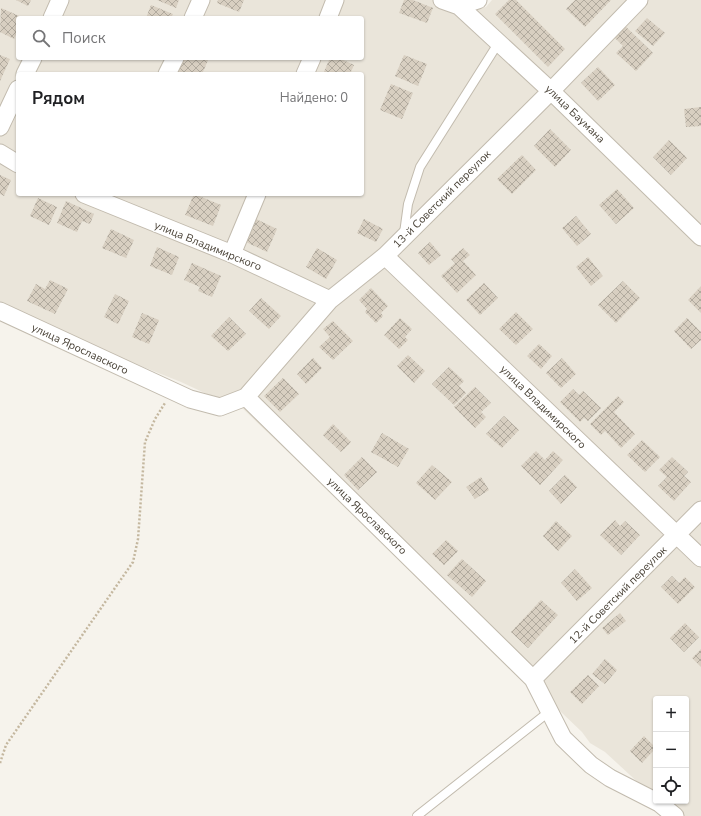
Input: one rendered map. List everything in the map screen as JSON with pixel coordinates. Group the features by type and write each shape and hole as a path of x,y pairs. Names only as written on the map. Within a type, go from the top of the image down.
{"street":[{"path":"53,16 60,0"},
{"path":"194,16 201,0"},
{"path":"329,16 335,0"},
{"name":"улица Баумана","path":"442,0 459,6 499,42 701,237"},
{"path":"459,6 478,0"},
{"name":"13-й Советский переулок","path":"246,397 330,300 385,256 551,91 639,0"},
{"path":"26,72 32,60"},
{"path":"168,72 174,60"},
{"path":"306,72 311,60"},
{"path":"0,127 16,93"},
{"path":"0,153 16,163"},
{"name":"улица Владимирского","path":"94,196 110,199 330,300"},
{"path":"232,254 255,196"},
{"name":"улица Владимирского","path":"385,256 701,558"},
{"name":"улица Ярославского","path":"0,311 190,399 220,407 246,397 533,679 563,738 591,765 610,778 659,803 674,816"},
{"name":"12-й Советский переулок","path":"533,679 677,536 701,510"}],"lane":[{"path":"403,238 408,204 420,167 499,42"},
{"path":"417,816 550,711"}],"path":[{"path":"0,763 6,745 133,562 138,539 145,442 155,419 172,391"}],"shaded area":[{"path":"0,0 436,0 549,85 633,0 701,0 701,816 674,816 661,804 689,804 689,696 653,696 653,796 605,752 590,743 582,732 241,407 209,395 181,382 0,310"},
{"path":"492,0 630,0 551,81 475,10 486,7"}],"building":[{"path":"16,0 31,0 28,6"},
{"path":"157,0 179,0 176,8"},
{"path":"218,0 244,0 239,12 217,3"},
{"path":"404,0 413,0 433,8 427,23 399,13"},
{"path":"509,0 516,0 565,49 548,67 495,14"},
{"path":"575,0 611,0 585,27 566,9"},
{"path":"151,5 173,14 172,16 147,16"},
{"path":"1,8 19,16 16,16 16,34 14,39 0,32"},
{"path":"647,18 665,33 653,46 635,31"},
{"path":"623,24 653,53 636,71 616,53 623,46 612,35"},
{"path":"0,55 10,59 0,81"},
{"path":"404,55 427,64 418,86 395,76"},
{"path":"182,60 208,60 203,72 176,72"},
{"path":"329,60 343,60 354,65 351,72 324,72"},
{"path":"598,67 615,85 598,101 581,83"},
{"path":"391,84 413,93 402,119 380,110"},
{"path":"701,107 701,126 686,127 684,109"},
{"path":"550,129 571,150 555,167 534,146"},
{"path":"669,140 687,158 671,175 653,157"},
{"path":"522,155 536,170 512,194 497,179"},
{"path":"0,175 11,180 4,196 0,194"},
{"path":"617,189 634,208 616,224 599,205"},
{"path":"193,196 199,196 221,205 213,226 185,215"},
{"path":"38,198 57,207 49,225 30,216"},
{"path":"66,201 94,214 90,224 82,221 77,232 57,223"},
{"path":"576,216 591,234 577,246 562,228"},
{"path":"256,219 277,229 267,252 246,242"},
{"path":"364,219 383,229 376,242 357,233"},
{"path":"111,229 134,240 126,258 102,248"},
{"path":"430,242 441,255 429,265 418,253"},
{"path":"157,247 179,257 172,275 150,266"},
{"path":"317,248 337,260 326,279 306,267"},
{"path":"463,248 470,255 463,261 476,275 457,293 441,276 455,263 451,259"},
{"path":"588,257 603,276 591,286 576,267"},
{"path":"192,263 221,276 212,297 198,291 200,287 184,280"},
{"path":"50,280 68,289 55,314 27,301 36,284 45,289"},
{"path":"623,281 640,298 616,323 598,305"},
{"path":"484,283 498,298 480,315 466,300"},
{"path":"701,286 701,313 688,300"},
{"path":"371,288 388,306 381,313 383,316 376,323 365,312 367,309 359,300"},
{"path":"115,294 129,301 118,324 104,317"},
{"path":"261,298 281,316 269,329 249,311"},
{"path":"516,312 533,329 516,345 499,329"},
{"path":"142,313 159,320 149,344 132,337"},
{"path":"229,317 246,334 228,351 211,336"},
{"path":"400,318 412,329 405,337 408,340 399,349 384,335"},
{"path":"687,318 701,332 701,340 691,349 674,331"},
{"path":"333,321 353,341 333,360 319,347 330,337 323,329"},
{"path":"539,344 552,356 541,369 527,356"},
{"path":"408,355 425,371 414,383 397,366"},
{"path":"313,358 322,368 306,384 297,374"},
{"path":"562,358 576,374 561,388 546,373"},
{"path":"449,367 464,381 459,386 466,393 454,405 432,384"},
{"path":"283,378 299,394 280,412 264,396"},
{"path":"475,387 491,403 481,412 486,417 475,428 454,407"},
{"path":"573,389 579,395 583,391 601,408 588,421 584,418 580,422 560,402"},
{"path":"618,396 624,402 614,412 635,434 621,448 605,431 601,435 590,424"},
{"path":"504,416 519,430 502,448 486,434"},
{"path":"333,424 351,442 341,452 323,435"},
{"path":"382,433 409,449 398,467 371,452"},
{"path":"642,440 660,457 645,472 627,455"},
{"path":"536,451 545,460 553,451 563,460 540,485 521,466"},
{"path":"362,457 377,472 358,490 344,475"},
{"path":"672,457 688,472 684,476 691,482 674,501 658,486 667,477 659,470"},
{"path":"432,465 452,482 435,500 416,483"},
{"path":"565,475 577,487 561,504 549,491"},
{"path":"481,477 489,490 475,499 466,487"},
{"path":"615,520 620,526 625,521 640,535 621,555 600,535"},
{"path":"556,521 572,536 558,551 543,536"},
{"path":"446,540 458,551 444,565 432,554"},
{"path":"462,559 486,581 472,597 447,575"},
{"path":"575,569 592,588 577,601 561,583"},
{"path":"672,576 679,583 685,577 695,587 678,604 661,587"},
{"path":"541,600 558,615 528,648 511,632"},
{"path":"620,613 626,621 608,635 602,628"},
{"path":"685,623 699,637 684,652 670,638"},
{"path":"701,649 701,667 692,658"},
{"path":"605,659 617,670 605,684 592,674"},
{"path":"588,675 599,686 582,704 570,692"},
{"path":"644,736 653,745 653,751 642,763 630,751"}]}
